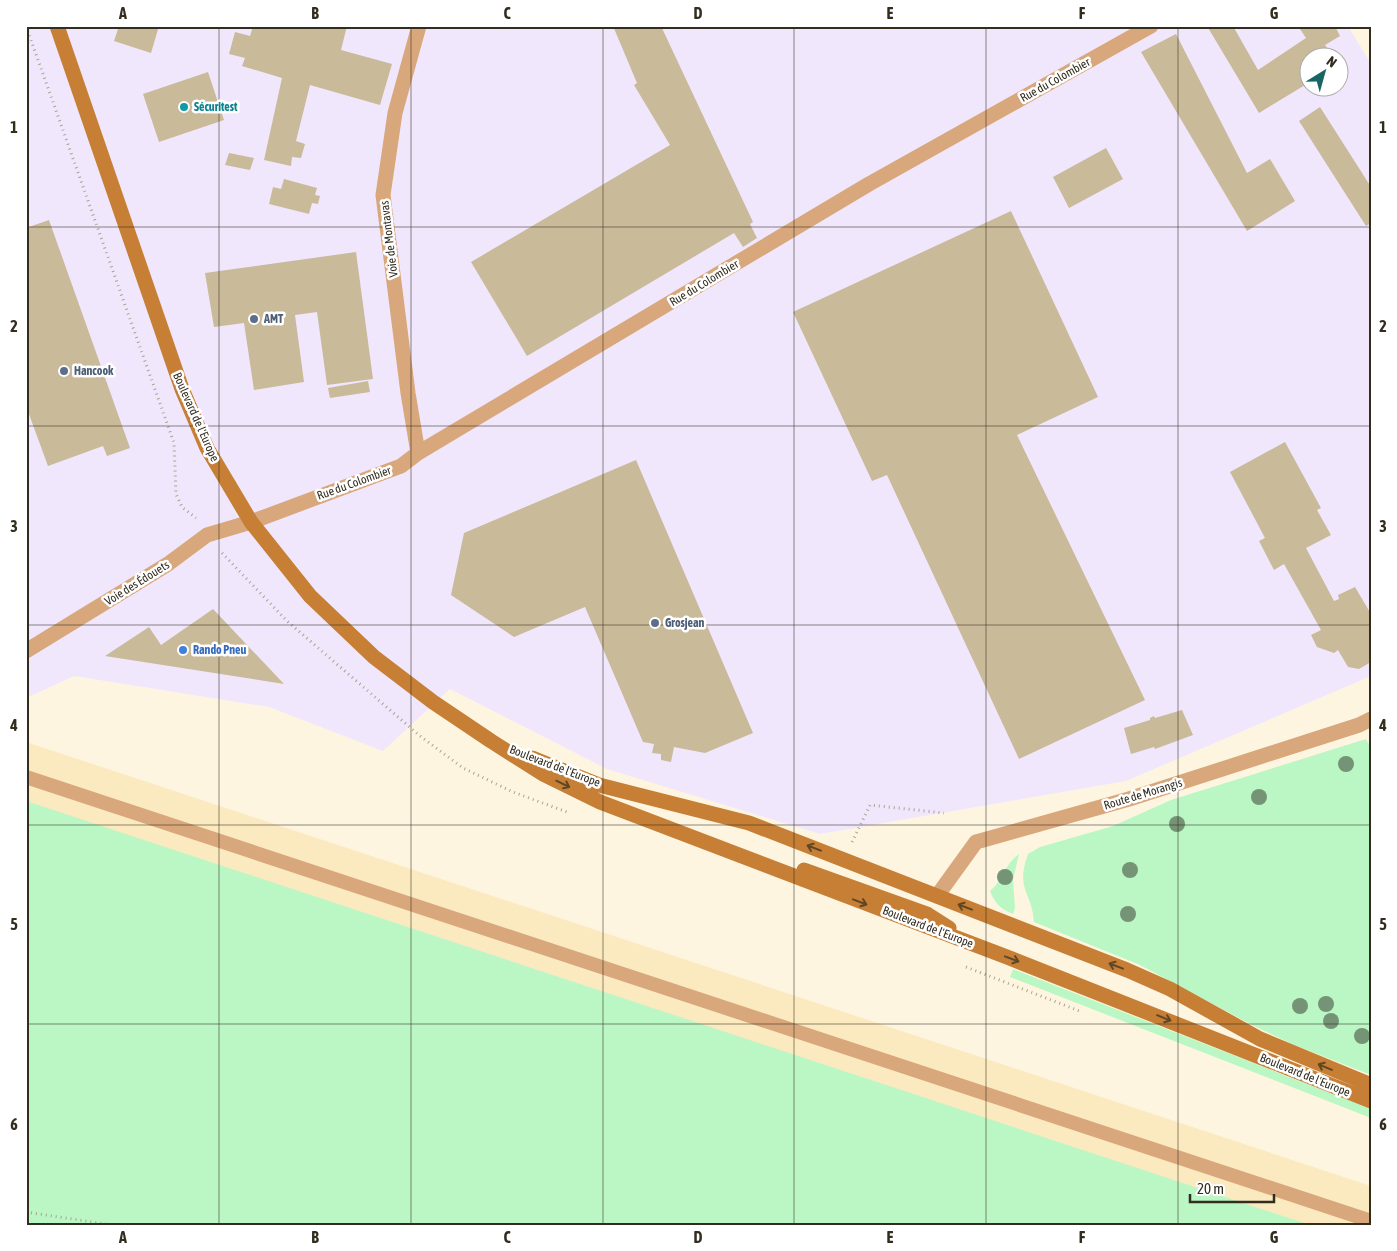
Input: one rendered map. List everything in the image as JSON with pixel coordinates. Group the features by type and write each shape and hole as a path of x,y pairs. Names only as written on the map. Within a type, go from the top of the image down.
{"main road":[{"name":"Boulevard de l'Europe","path":"57,26 182,389 207,448 251,522 310,596 374,657 433,702 491,741 543,774 600,802 973,944 1371,1102"},
{"name":"Boulevard de l'Europe","path":"491,741 600,785 749,823 844,859 1170,989 1260,1038 1371,1085"},
{"path":"629,813 833,880 927,914 973,944"},
{"path":"927,914 937,896"}],"street":[{"name":"Voie de Montavas","path":"418,454 408,393 383,195 396,112 419,26"},
{"name":"Rue du Colombier","path":"251,522 401,466 418,454 869,184 1151,26"},
{"name":"Voie des Édouets","path":"26,651 168,564 207,535 251,522"},
{"name":"Route de Morangis","path":"937,896 976,842 1129,799 1359,725 1371,719"}],"lane":[{"path":"26,777 1371,1221"}],"path":[{"path":"26,26 174,442 176,494 182,508 196,518 207,535 286,621 420,736 463,768 513,792 575,815"},
{"path":"844,859 870,805 944,813"},
{"path":"961,965 1082,1013"},
{"path":"26,1212 112,1225"}],"shaded area":[{"path":"26,26 1348,26 1371,64 1371,676 1126,781 820,834 607,769 450,689 383,751 269,707 74,676 26,698"},
{"path":"26,742 1371,1186 1371,1225 26,1225"}],"green space":[{"path":"1366,739 1371,748 1371,1075 1292,1044 1250,1024 1140,965 1034,922 1023,875 1028,854 1040,847 1113,826 1171,800"},
{"path":"26,801 1310,1225 26,1225"},
{"path":"1019,854 1013,880 1015,908 1013,914 998,905 990,891 998,883 1010,863"},
{"path":"1013,969 1371,1109 1371,1118 1010,977"}],"building":[{"path":"119,26 159,26 151,53 114,41"},
{"path":"253,26 347,26 341,50 392,64 380,105 310,85 296,141 305,144 301,158 292,157 291,166 264,160 282,78 242,66 245,58 229,54 235,32 250,36"},
{"path":"613,26 661,26 753,222 750,224 757,238 743,247 734,233 527,356 471,262 670,145 634,85 637,83"},
{"path":"1207,26 1233,26 1258,70 1306,38 1298,26 1335,26 1340,36 1325,45 1327,48 1300,48 1300,88 1259,113"},
{"path":"1176,34 1247,173 1270,159 1295,201 1247,231 1141,52"},
{"name":"Sécuritest","path":"208,72 224,120 159,142 143,94"},
{"path":"1320,107 1371,187 1371,223 1366,226 1299,121"},
{"path":"1106,148 1123,179 1069,208 1053,177"},
{"path":"229,153 254,158 250,170 225,165"},
{"path":"284,179 317,188 315,195 320,196 318,204 312,203 309,214 269,204 273,187 281,189"},
{"path":"1011,211 1098,397 1017,435 1145,700 1019,759 887,475 872,481 793,312"},
{"name":"Hancook","path":"49,220 130,448 107,456 103,446 48,466 26,406 26,228"},
{"name":"AMT","path":"356,252 373,379 327,385 317,312 295,315 304,382 254,390 244,323 214,327 205,273"},
{"path":"368,381 370,392 330,398 328,388"},
{"path":"1285,442 1321,508 1317,510 1331,535 1306,548 1334,601 1339,599 1338,595 1355,587 1371,614 1371,662 1359,669 1348,667 1338,650 1334,653 1317,647 1311,635 1321,630 1284,564 1274,570 1259,541 1265,538 1230,472"},
{"name":"Grosjean","path":"636,460 753,733 705,753 674,747 671,762 661,760 661,754 652,753 654,744 643,742 585,607 514,637 451,595 464,533"},
{"name":"Rando Pneu","path":"213,609 284,684 105,656 149,627 161,645"},
{"path":"1182,710 1193,735 1155,749 1154,747 1131,754 1124,728 1150,720 1154,716 1155,718"}],"place":[{"name":"Sécuritest","path":"184,107"},
{"name":"AMT","path":"254,319"},
{"name":"Hancook","path":"64,371"},
{"name":"Grosjean","path":"655,623"},
{"name":"Rando Pneu","path":"183,650"}]}
